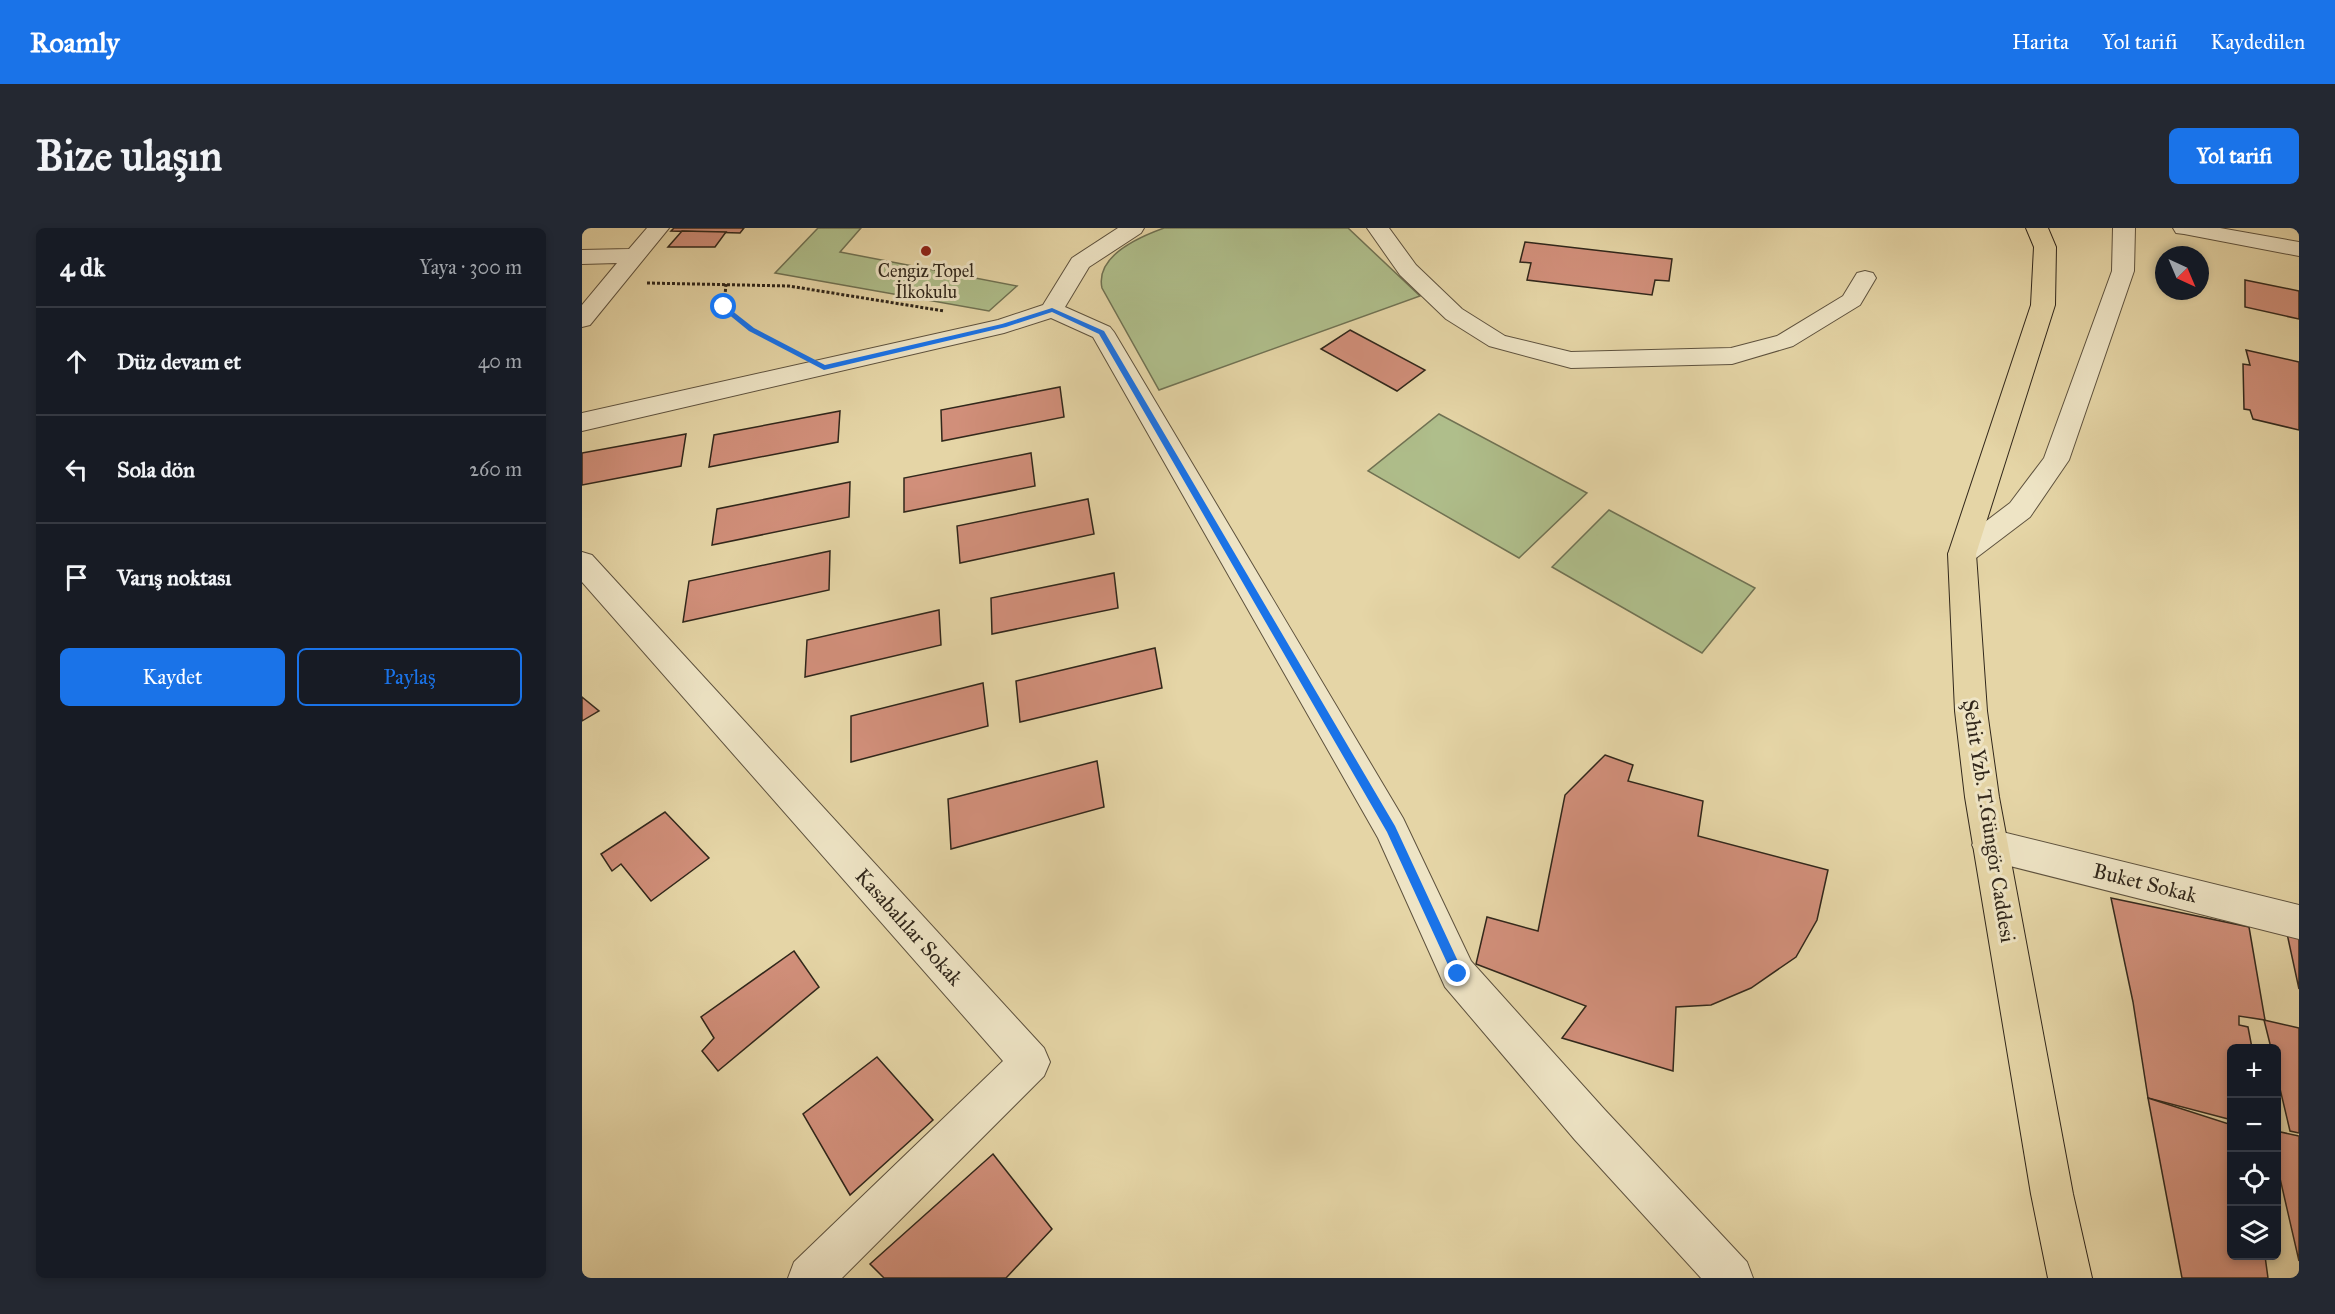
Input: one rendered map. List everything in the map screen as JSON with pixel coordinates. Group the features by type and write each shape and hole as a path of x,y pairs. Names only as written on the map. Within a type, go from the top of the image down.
{"main road":[{"name":"Şehit Yzb. T.Güngör Caddesi","path":"2037,228 2045,247 2043,305 1962,554 1971,711 1990,845 2052,1194 2070,1278"}],"street":[{"path":"582,320 658,228"},
{"path":"582,422 1004,326 1052,310 1080,263 1132,228"},
{"path":"1378,228 1408,270 1454,314 1497,341 1571,360 1732,356 1785,341 1852,300 1865,278"},
{"path":"1962,554 2020,510 2056,460 2123,271 2124,228"},
{"path":"2184,228 2299,249"},
{"path":"582,258 636,256"},
{"path":"1052,310 1102,332 1391,829 1458,974 1590,1125 1731,1278"},
{"name":"Kasabalılar Sokak","path":"582,563 1030,1062 810,1278"},
{"name":"Buket Sokak","path":"1990,845 2299,922"}],"path":[{"path":"614,282 789,286 946,312"},
{"path":"726,284 724,307 751,329 824,367"}],"green space":[{"path":"818,228 861,228 840,252 1017,286 989,311 775,273"},
{"path":"1164,228 1348,228 1420,296 1159,390 1102,288 1102,277 1105,266 1121,249"},
{"path":"1439,414 1587,493 1519,558 1368,471"},
{"path":"1609,510 1755,588 1702,653 1552,567"}],"building":[{"path":"674,228 744,228 740,233 671,231"},
{"path":"682,231 726,232 715,247 668,247"},
{"path":"1525,242 1672,259 1669,281 1655,280 1652,295 1527,280 1531,263 1520,262"},
{"path":"2245,280 2299,291 2299,319 2245,307"},
{"path":"1350,330 1425,370 1397,391 1321,349"},
{"path":"2246,350 2299,362 2299,430 2253,419 2250,410 2244,409 2243,364 2250,365"},
{"path":"1060,387 1064,417 942,441 941,410"},
{"path":"840,411 838,442 709,467 714,435"},
{"path":"686,434 681,466 582,485 582,453"},
{"path":"1031,453 1035,486 904,512 904,478"},
{"path":"850,482 849,517 712,545 717,509"},
{"path":"1088,499 1094,534 960,563 957,526"},
{"path":"830,551 829,590 683,622 689,581"},
{"path":"1114,573 1118,608 992,634 991,598"},
{"path":"939,610 941,645 805,677 807,640"},
{"path":"1155,648 1162,688 1020,722 1016,681"},
{"path":"983,683 988,726 851,762 851,716"},
{"path":"582,697 599,711 582,721"},
{"path":"1605,755 1633,765 1628,781 1703,801 1698,836 1828,870 1817,920 1796,957 1751,988 1711,1005 1676,1007 1673,1071 1562,1038 1586,1006 1476,964 1487,917 1538,931 1565,795"},
{"path":"1097,761 1104,807 951,849 948,799"},
{"path":"665,812 709,858 651,901 621,864 612,871 601,854"},
{"path":"2111,898 2249,927 2265,1020 2239,1016 2239,1025 2248,1027 2251,1044 2227,1044 2227,1119 2148,1098 2133,1002"},
{"path":"2286,929 2299,931 2299,989"},
{"path":"794,951 819,987 718,1071 702,1051 714,1038 701,1017"},
{"path":"2264,1020 2299,1028 2299,1133 2290,1131 2281,1093 2281,1044 2270,1044"},
{"path":"877,1057 933,1120 850,1195 803,1114"},
{"path":"2148,1098 2227,1123 2227,1260 2266,1260 2268,1278 2182,1278"},
{"path":"2281,1132 2299,1136 2299,1261 2281,1183"},
{"path":"993,1154 1052,1229 1006,1278 884,1278 870,1264"}],"place":[{"name":"Cengiz Topel İlkokulu","path":"926,251"}],"route":[{"path":"724,307 751,329 824,367 1004,326 1052,310 1102,332 1391,829 1458,974"}]}
